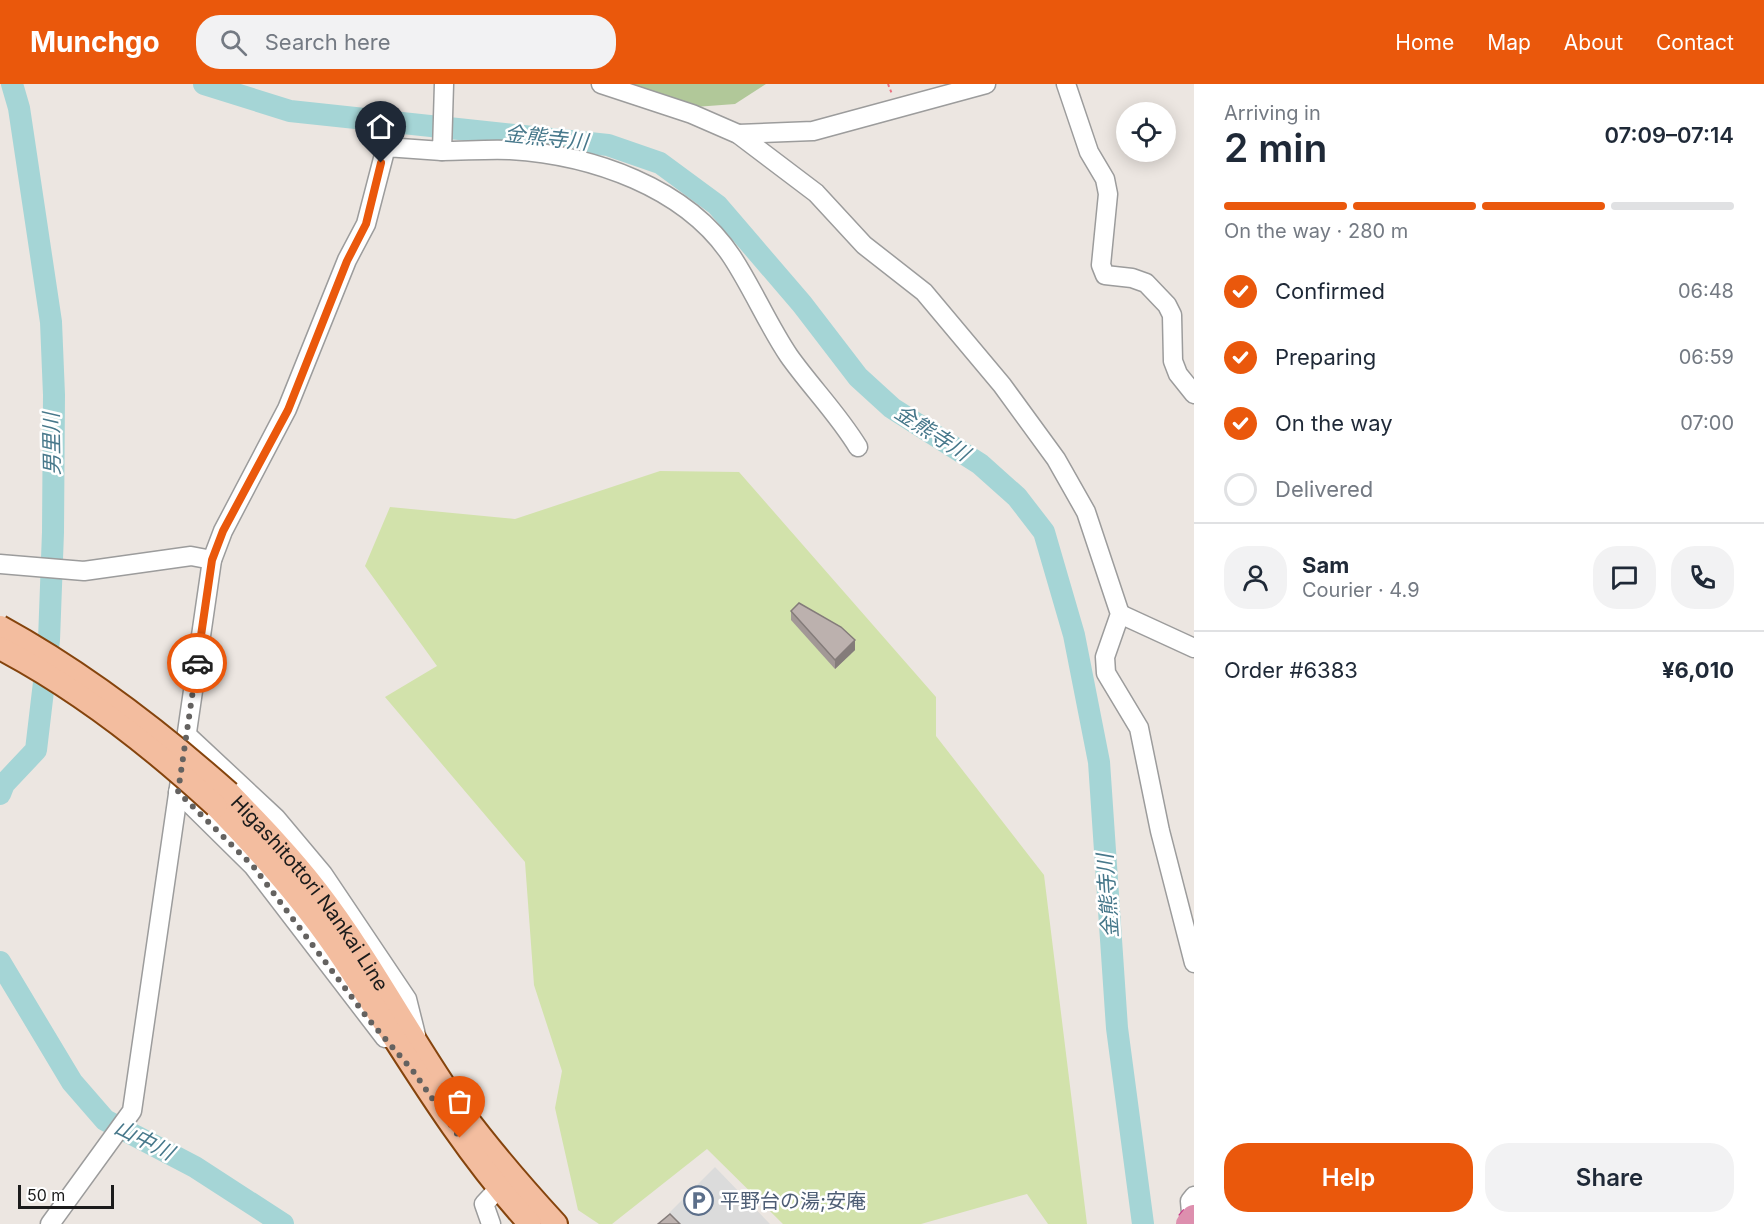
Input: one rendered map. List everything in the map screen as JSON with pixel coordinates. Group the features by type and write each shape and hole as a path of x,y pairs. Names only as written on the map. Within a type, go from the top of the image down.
{"highway":[{"path":"1190,1224 1194,1218"}],"main road":[{"name":"Higashitottori Nankai Line","path":"0,627 108,693 177,747 223,800 262,853 302,901 344,960 413,1071 498,1189 530,1224"},
{"name":"Higashitottori Nankai Line","path":"0,648 104,712 275,841 318,891 359,949 462,1112 513,1177 556,1224"}],"street":[{"path":"441,146 444,84"},
{"path":"602,84 692,114 738,134 816,193 864,245 924,292 1002,385 1056,459 1086,512 1120,614 1105,657 1106,673 1139,728 1160,831 1194,963"},
{"path":"738,134 813,131 986,84"},
{"path":"1066,84 1089,152 1106,179 1108,194 1101,265 1105,275 1132,278 1146,284 1167,305 1172,315 1173,361 1178,374 1194,393"},
{"path":"50,1224 132,1111 212,560 223,531 288,410 347,261 366,224 386,147 441,146 510,150 563,157 606,169 662,192 698,216 732,256 790,357 858,447"},
{"path":"0,564 84,571 192,556 212,560"},
{"path":"1120,614 1194,648"},
{"path":"187,735 276,818 323,874 407,999 418,1043"},
{"path":"178,792 253,866 369,1020 413,1071"},
{"path":"491,1224 484,1204 498,1189"},
{"path":"1190,1224 1190,1201 1194,1196"}],"green space":[{"path":"627,84 766,84 735,104 695,107"},
{"path":"660,471 739,472 936,697 936,736 1044,875 1087,1224 1048,1224 1027,1194 921,1224 783,1224 707,1149 612,1224 599,1224 578,1210 555,1108 562,1071 534,985 525,862 385,697 437,666 365,566 390,507 515,519"}],"shaded area":[{"path":"715,1167 770,1224 678,1224 669,1213"}],"building":[{"path":"799,603 841,627 855,640 835,660 791,611"},
{"path":"670,1214 680,1224 658,1224"}],"waterway":[{"name":"男里川","path":"0,794 4,784 36,750 49,640 53,532 54,395 51,322 19,108 12,84"},
{"name":"金熊寺川","path":"204,84 290,111 608,145 660,163 717,205 802,304 858,377 892,408 980,464 1017,497 1044,532 1074,635 1099,762 1117,1028 1143,1224"},
{"name":"山中川","path":"0,962 72,1082 105,1120 195,1167 283,1224"}],"way so far":[{"path":"197,663 178,792 195,806 253,866 319,950 369,1020 413,1071 460,1138"}],"place":[{"name":"平野台の湯;安庵","path":"699,1201"}],"route":[{"path":"197,663 212,560 223,531 288,410 347,261 366,224 381,163"}]}
